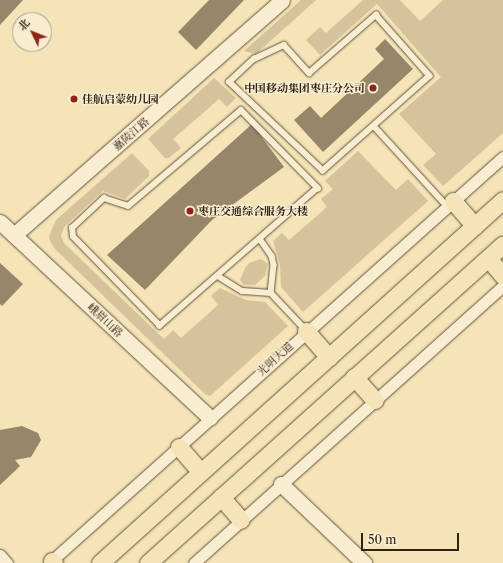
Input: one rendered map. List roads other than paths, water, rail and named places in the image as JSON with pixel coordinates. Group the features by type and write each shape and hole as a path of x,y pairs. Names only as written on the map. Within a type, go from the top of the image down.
{"main road":[{"path":"100,563 503,200"},
{"path":"450,204 475,226"},
{"path":"148,563 503,244"},
{"path":"488,258 503,276"},
{"path":"306,331 329,356"},
{"path":"354,377 375,400"},
{"path":"179,447 201,472"},
{"path":"221,496 241,520"}],"street":[{"name":"嘉陵江路","path":"14,235 282,0"},
{"name":"光明大道","path":"51,562 306,331 503,157"},
{"name":"峨眉山路","path":"0,222 210,418"},
{"path":"194,563 503,286"},
{"path":"281,484 364,563"},
{"path":"0,555 7,563"}],"lane":[{"path":"376,15 430,76 374,126 323,171 229,82 254,59 284,45 309,73 376,15"},
{"path":"241,110 318,188 218,276 160,326 73,237 72,228 104,198 128,206 241,110"},
{"path":"374,126 450,204"},
{"path":"260,239 272,256 274,265 271,293"},
{"path":"218,276 242,291 271,293 306,331"}],"place":[{"name":"中国移动集团枣庄分公司","path":"373,88"},
{"name":"佳航启蒙幼儿园","path":"74,99"},
{"name":"枣庄交通综合服务大楼","path":"190,211"}]}
